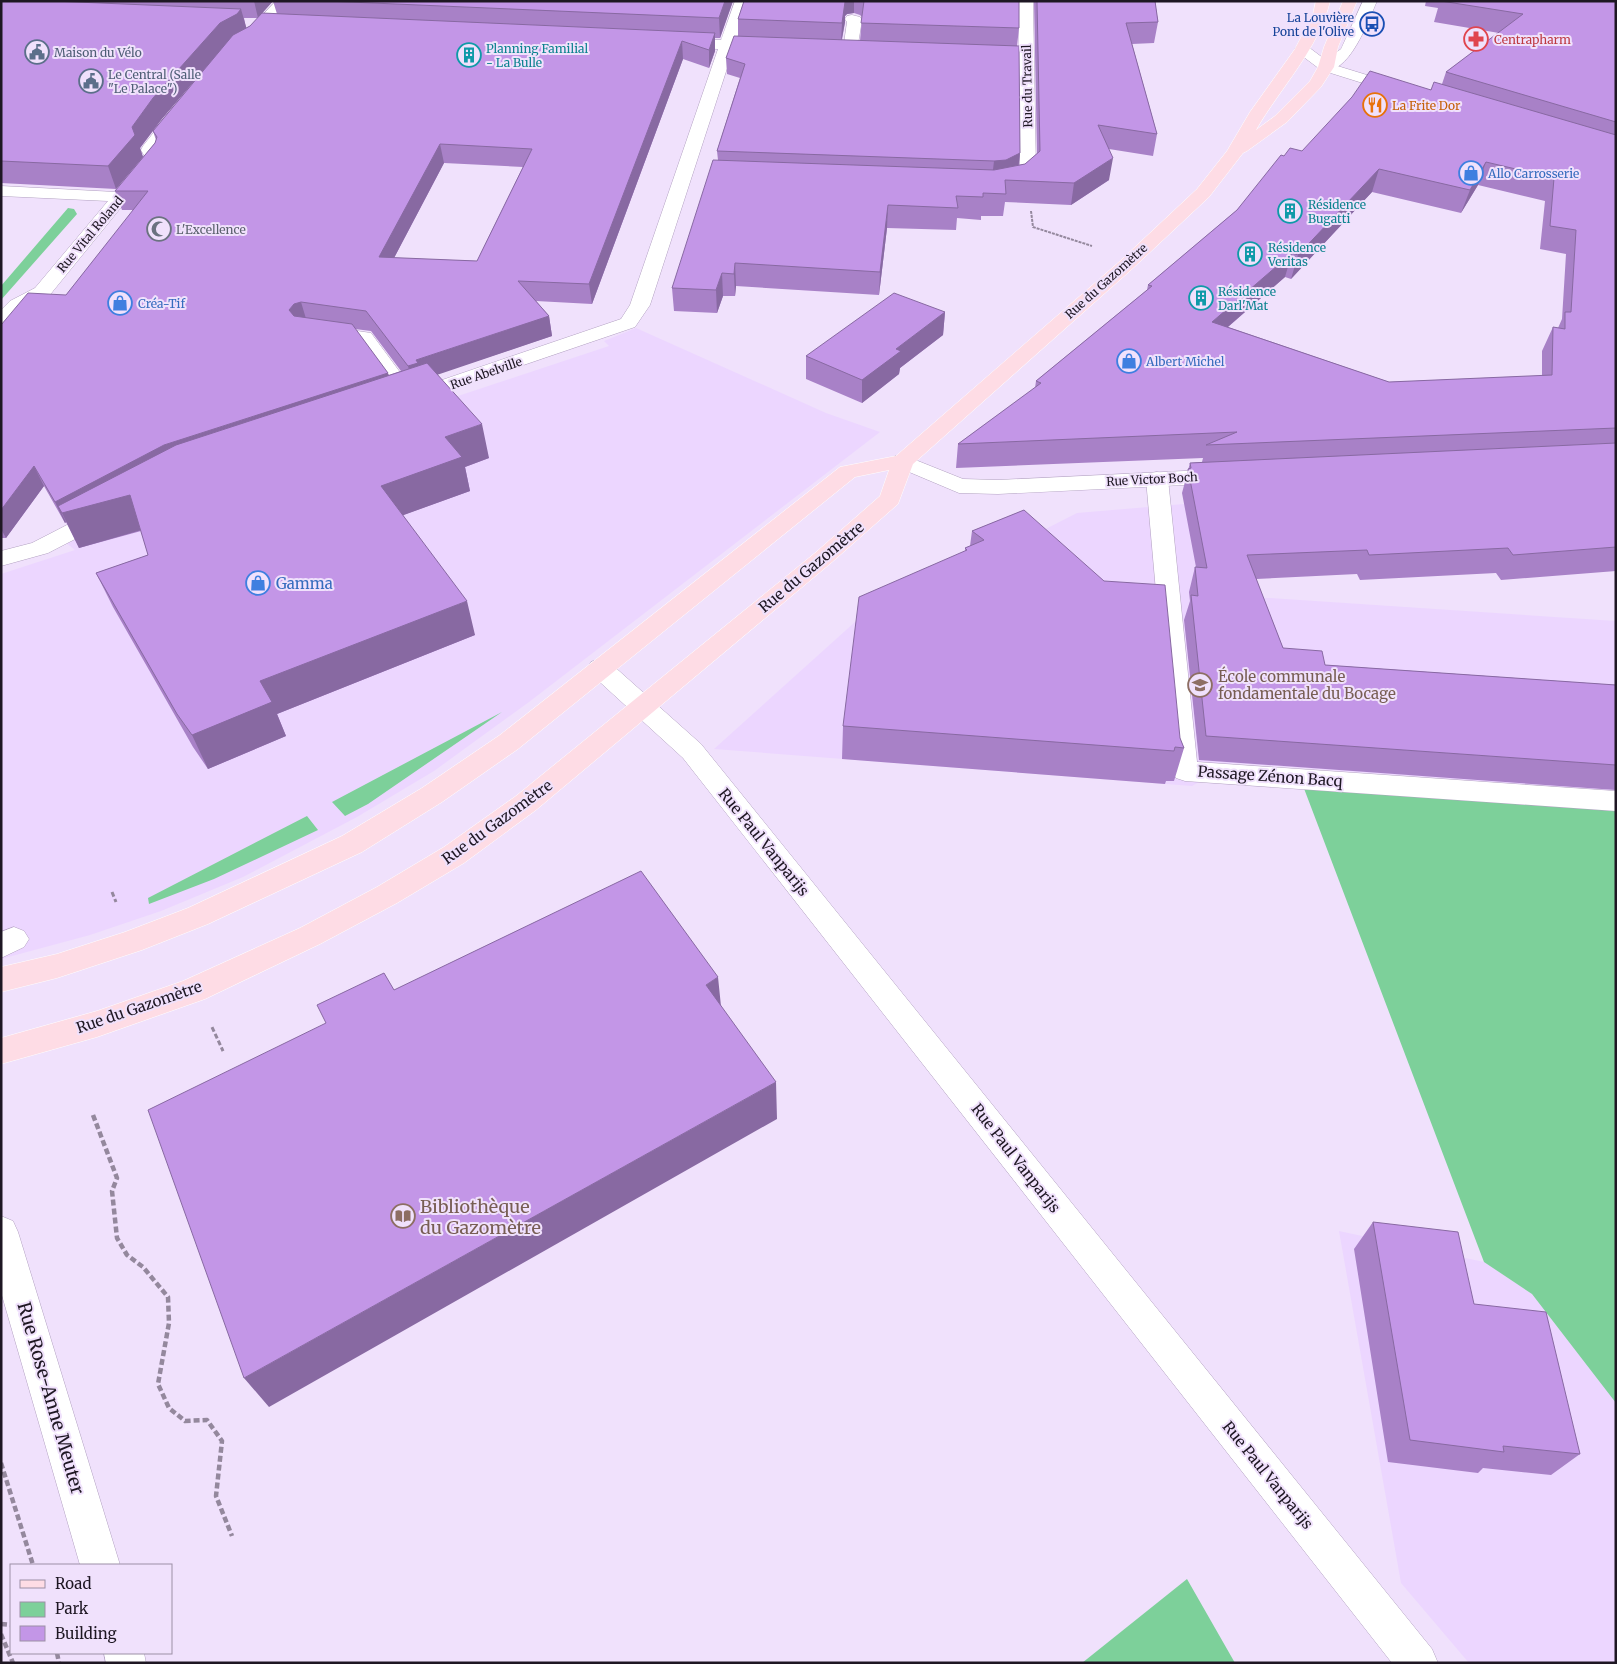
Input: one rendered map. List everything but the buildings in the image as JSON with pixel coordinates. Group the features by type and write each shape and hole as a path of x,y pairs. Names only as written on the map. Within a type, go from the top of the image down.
{"main road":[{"name":"Rue du Gazomètre","path":"2,981 132,942 206,912 352,844 432,795 509,742 848,472 902,461 1125,266 1202,193 1234,153 1258,112 1302,49 1320,14 1323,1"},
{"name":"Rue du Gazomètre","path":"1234,153 1282,119 1316,84 1326,67 1331,47 1350,1"},
{"name":"Rue du Gazomètre","path":"1,1050 96,1024 194,990 310,936 387,895 454,856 526,803 823,558 890,499 902,461"}],"street":[{"path":"232,48 249,39 284,1"},
{"name":"Rue Abelville","path":"307,330 364,337 400,400 605,332 628,322 640,305 742,1"},
{"name":"Rue du Travail","path":"1024,175 1027,56 1026,1"},
{"path":"1326,67 1346,51 1370,1"},
{"path":"852,19 855,20 845,49 869,50"},
{"path":"242,25 280,26"},
{"path":"664,42 782,47"},
{"path":"1302,49 1326,67 1418,95"},
{"path":"968,54 1027,56"},
{"name":"Rue Vital Roland","path":"1,322 17,304 42,292 122,197 154,157 149,150 187,101"},
{"path":"684,174 704,175"},
{"path":"982,185 1004,184 1024,175"},
{"path":"1,190 122,197"},
{"name":"Rue Victor Boch","path":"902,461 959,486 998,487 1248,475"},
{"name":"Passage Zénon Bacq","path":"1157,480 1185,771 1616,801"},
{"path":"1,559 58,540 126,503"},
{"name":"Rue Paul Vanparijs","path":"600,668 692,751 1418,1663"},
{"name":"Rue Rose-Anne Meuter","path":"1,1232 100,1564"}],"path":[{"path":"1024,175 1030,188 1033,227 1093,247 1125,266"},
{"path":"93,1115 117,1178 112,1191 117,1238 127,1256 143,1267 168,1297 169,1323 158,1384 169,1408 185,1421 207,1420 222,1441 216,1496 232,1536"},
{"path":"1,1463 33,1564"},
{"path":"1,1634 13,1663"}],"shaded area":[{"path":"636,328 826,413 880,432 529,702 434,771 357,817 243,877 161,911 90,935 1,959 1,574 75,550 65,542 428,406 609,346 604,341"},
{"name":"École communale fondamentale du Bocage","path":"1184,504 1201,549 1240,596 1616,621 1616,791 1232,763 1192,786 714,749 875,604 1022,541 1077,513"},
{"path":"1339,1231 1484,1262 1532,1294 1616,1402 1616,1663 1469,1663 1401,1583"}],"green space":[{"path":"68,208 74,209 77,214 1,300 1,286"},
{"path":"502,712 368,804 345,816 332,802"},
{"path":"1300,778 1616,801 1616,1403 1532,1294 1484,1262"},
{"path":"307,816 318,830 214,879 149,904 148,898"},
{"path":"1187,1579 1235,1663 1082,1663"}],"place":[{"name":"La Louvière Pont de l'Olive","path":"1372,24"},
{"name":"Centrapharm","path":"1476,39"},
{"name":"Maison du Vélo","path":"37,52"},
{"name":"Planning Familial - La Bulle","path":"469,55"},
{"name":"Le Central (Salle \"Le Palace\")","path":"91,81"},
{"name":"La Frite Dor","path":"1375,105"},
{"name":"Allo Carrosserie","path":"1471,173"},
{"name":"Résidence Bugatti","path":"1290,211"},
{"name":"L'Excellence","path":"159,229"},
{"name":"Résidence Veritas","path":"1250,254"},
{"name":"Résidence Darl'Mat","path":"1201,298"},
{"name":"Créa-Tif","path":"120,303"},
{"name":"Albert Michel","path":"1129,361"},
{"name":"Gamma","path":"258,583"},
{"name":"École communale fondamentale du Bocage","path":"1200,685"},
{"name":"Bibliothèque du Gazomètre","path":"403,1216"}]}
